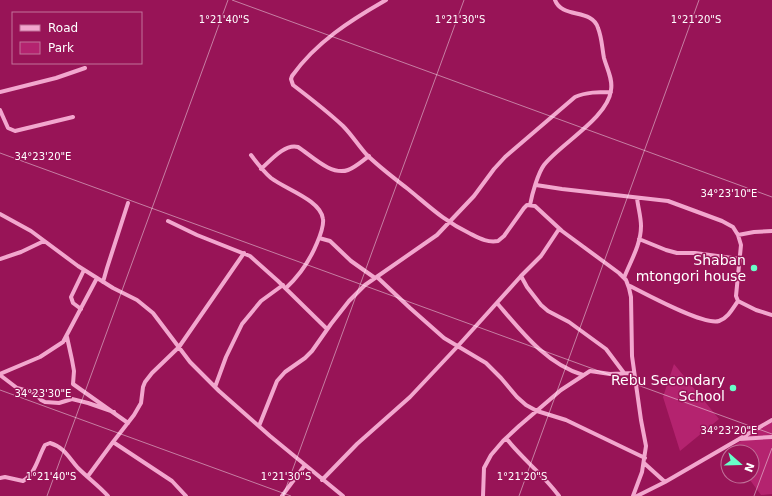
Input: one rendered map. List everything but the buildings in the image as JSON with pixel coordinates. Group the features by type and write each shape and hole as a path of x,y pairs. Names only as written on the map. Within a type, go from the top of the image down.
{"street":[{"path":"386,0 330,36 305,60 292,76 291,79 293,85 322,107 351,134 369,156 433,211 450,223 488,242 498,241 504,236 524,208 530,205 543,166 580,133 600,111 609,99 611,92 612,83 604,58 598,26 593,19 588,16 564,10 557,5 555,0"},
{"path":"0,92 56,78 85,68"},
{"path":"259,426 277,381 285,372 305,358 349,301 365,285 437,235 474,196 504,158 575,97 592,92 611,92"},
{"path":"0,110 8,128 14,131 73,117"},
{"path":"262,169 283,151 293,146 298,147 329,168 338,171 352,168 369,156"},
{"path":"215,387 226,357 242,324 261,301 284,286 303,270 314,251 323,220 320,211 304,197 273,179 262,169 251,155"},
{"path":"536,184 668,201 722,221 733,227 741,244 736,296 738,301 756,310 772,315"},
{"path":"624,278 639,239 641,226 637,198"},
{"path":"103,282 128,203"},
{"path":"530,205 537,208 559,229 624,278 628,285 631,297 632,356 640,420 646,446 645,461 633,496"},
{"path":"0,214 16,222 44,240 84,270 103,282 137,300 153,313 190,362 215,387 322,480 343,496"},
{"path":"168,221 197,235 244,253 260,263 327,329"},
{"path":"322,480 363,439 410,397 541,256 559,229"},
{"path":"738,235 772,231"},
{"path":"319,238 330,241 351,262 376,277 444,338 486,363 526,405 537,411 566,420 645,461 666,482"},
{"path":"639,239 677,253 695,253 740,259"},
{"path":"0,259 21,252 44,240"},
{"path":"88,476 134,415 141,403 142,387 145,382 152,373 179,347 244,253"},
{"path":"81,309 73,303 71,297 84,270"},
{"path":"521,276 527,287 541,305 548,311 569,322 606,349 624,373"},
{"path":"97,278 67,337 60,345 40,357 0,375 17,388 35,393 45,402 59,403 72,399 114,412"},
{"path":"628,285 678,309 710,321 717,322 721,320 728,314 738,301"},
{"path":"497,303 536,347 565,368 583,375"},
{"path":"67,337 73,366 73,384 128,423"},
{"path":"483,496 484,468 491,455 506,438 561,390 590,371 605,374 634,373"},
{"path":"637,496 666,482 772,420"},
{"path":"739,439 772,437"},
{"path":"506,438 559,496"},
{"path":"113,442 172,481 186,496"},
{"path":"0,478 5,477 24,481 32,473 45,445 50,443 59,446 64,450 78,468 108,496"},
{"path":"282,496 305,465"}],"green space":[{"path":"674,364 719,419 680,451 663,397"},
{"path":"772,422 772,494 761,495 753,484 760,484 760,444 736,444"}],"place":[{"name":"Shaban mtongori house","path":"754,268"},
{"name":"Rebu Secondary School","path":"733,388"}]}
